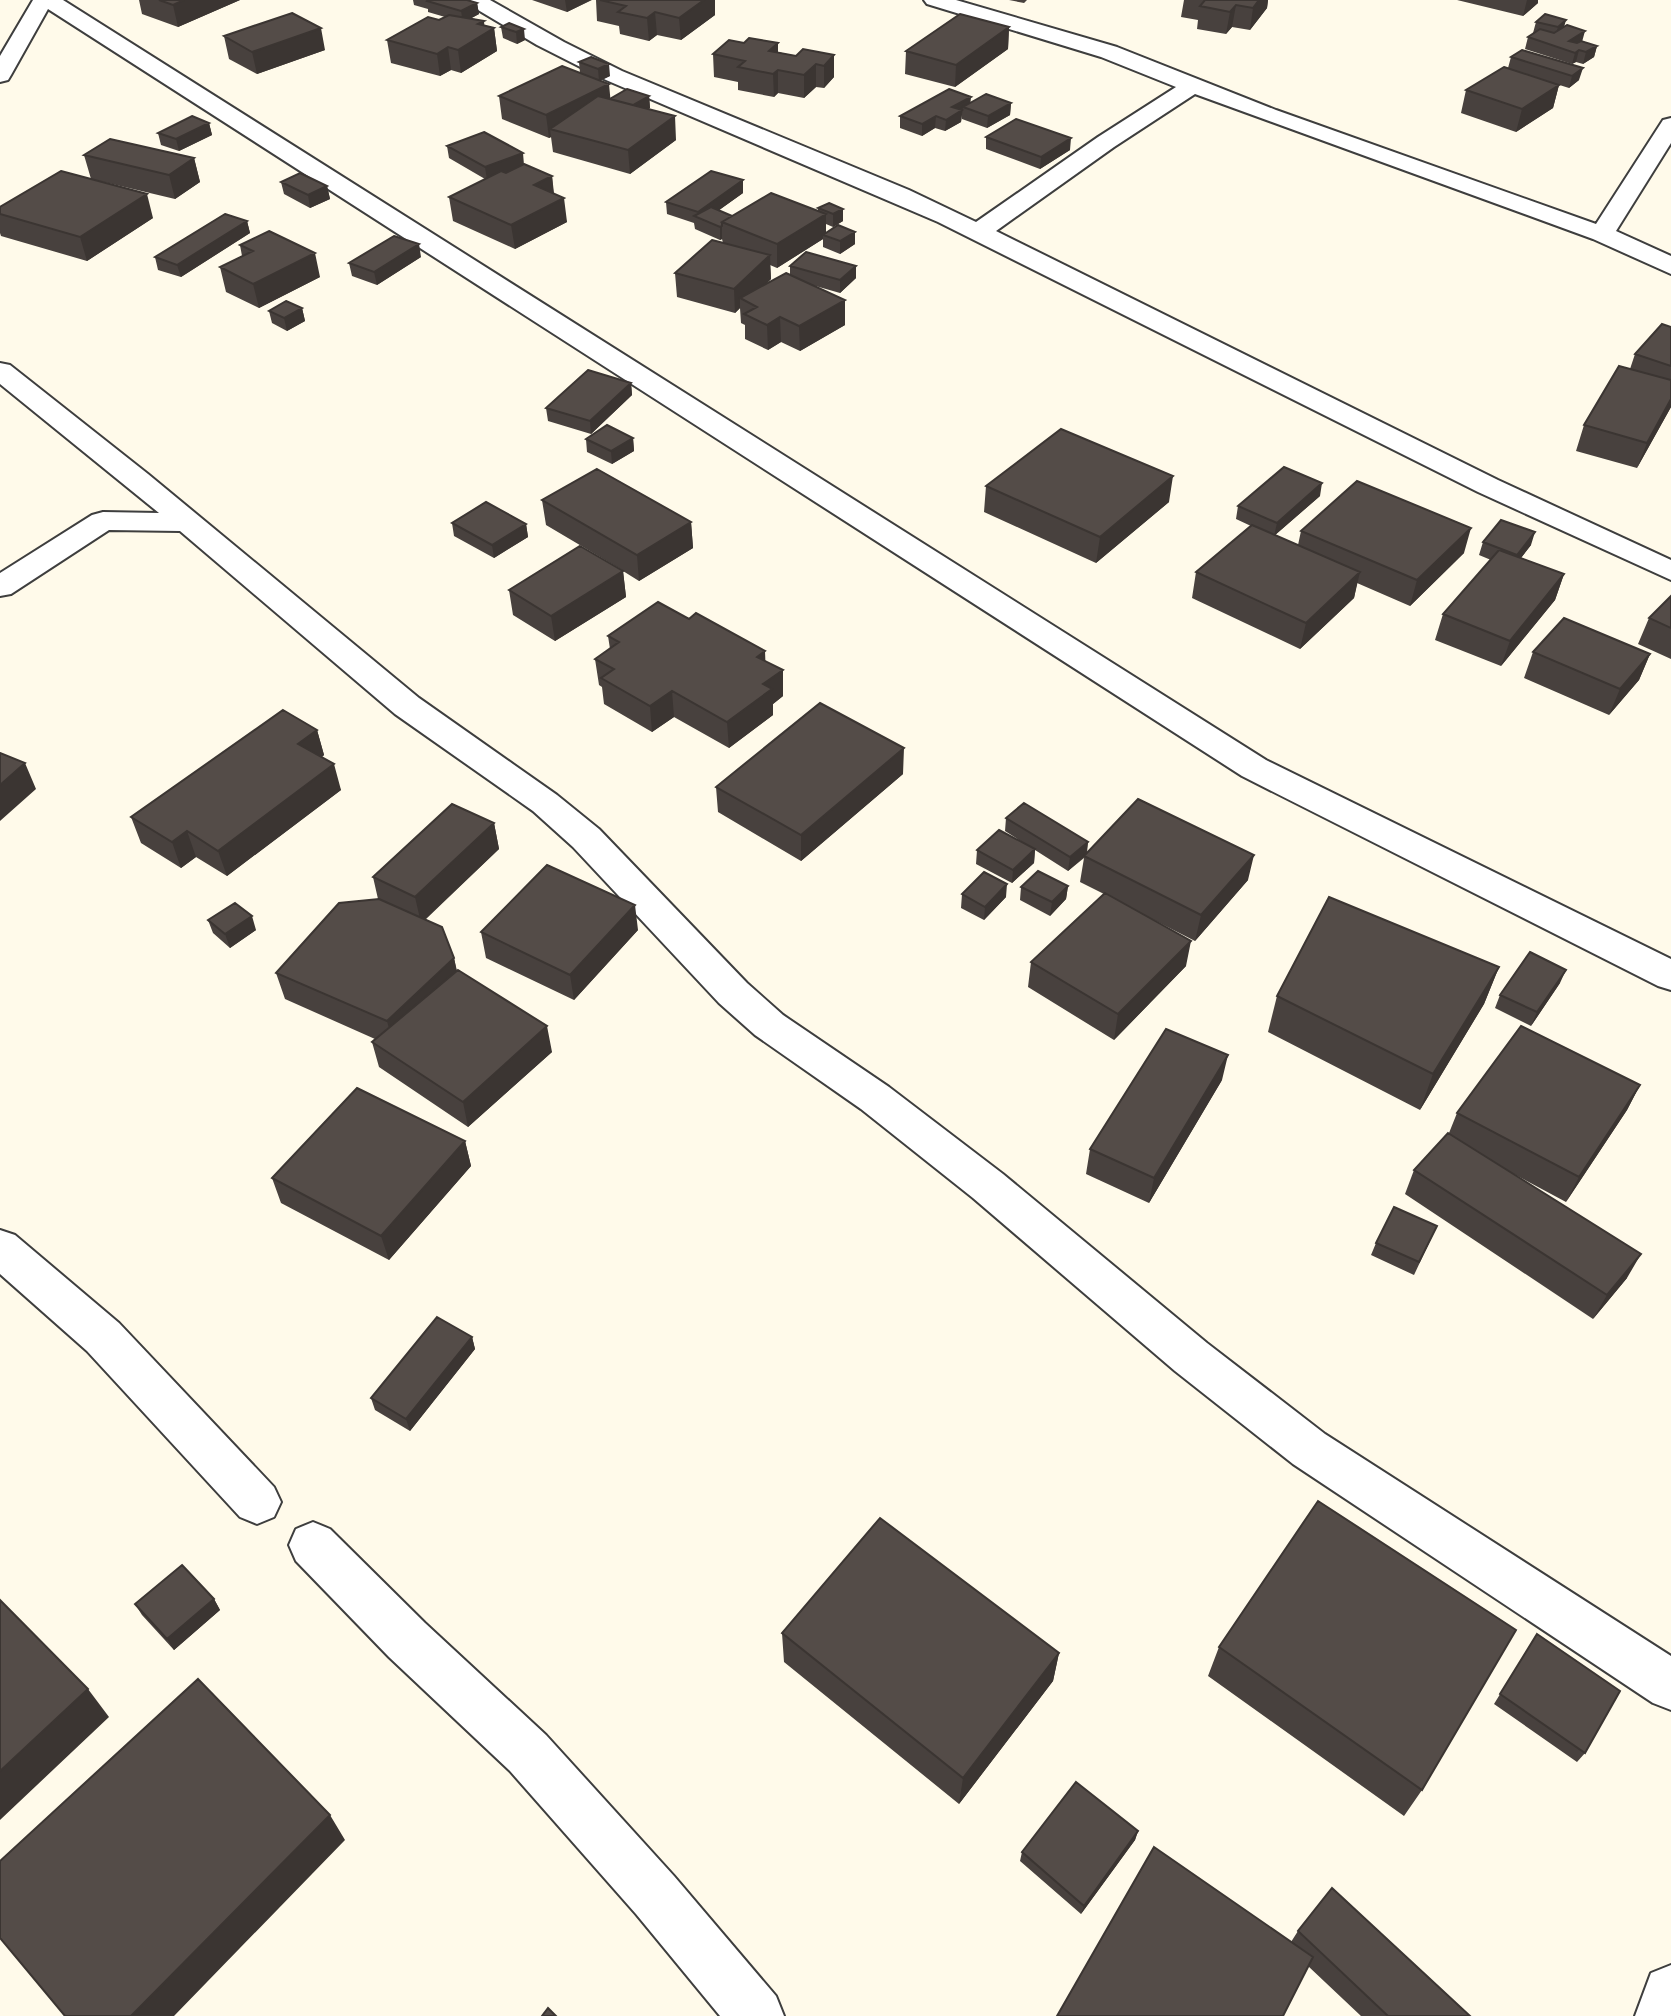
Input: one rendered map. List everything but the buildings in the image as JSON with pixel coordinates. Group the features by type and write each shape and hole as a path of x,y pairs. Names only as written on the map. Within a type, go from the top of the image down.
{"street":[{"path":"0,75 43,0"},
{"path":"49,0 1254,768 1671,976"},
{"path":"475,0 567,53 978,232 1556,520 1671,571"},
{"path":"934,0 1109,52 1304,128 1602,234 1671,265"},
{"path":"978,232 1106,142 1194,86"},
{"path":"1602,234 1671,125"},
{"path":"0,371 188,522 407,706 545,803 586,838 733,992 769,1025 875,1098 988,1186 1191,1357 1309,1449 1671,1685"},
{"path":"0,587 103,521 188,522"},
{"path":"0,1248 103,1337 257,1502"},
{"path":"313,1545 407,1640 528,1753 756,2016"},
{"path":"1662,2016 1671,1993"}]}
